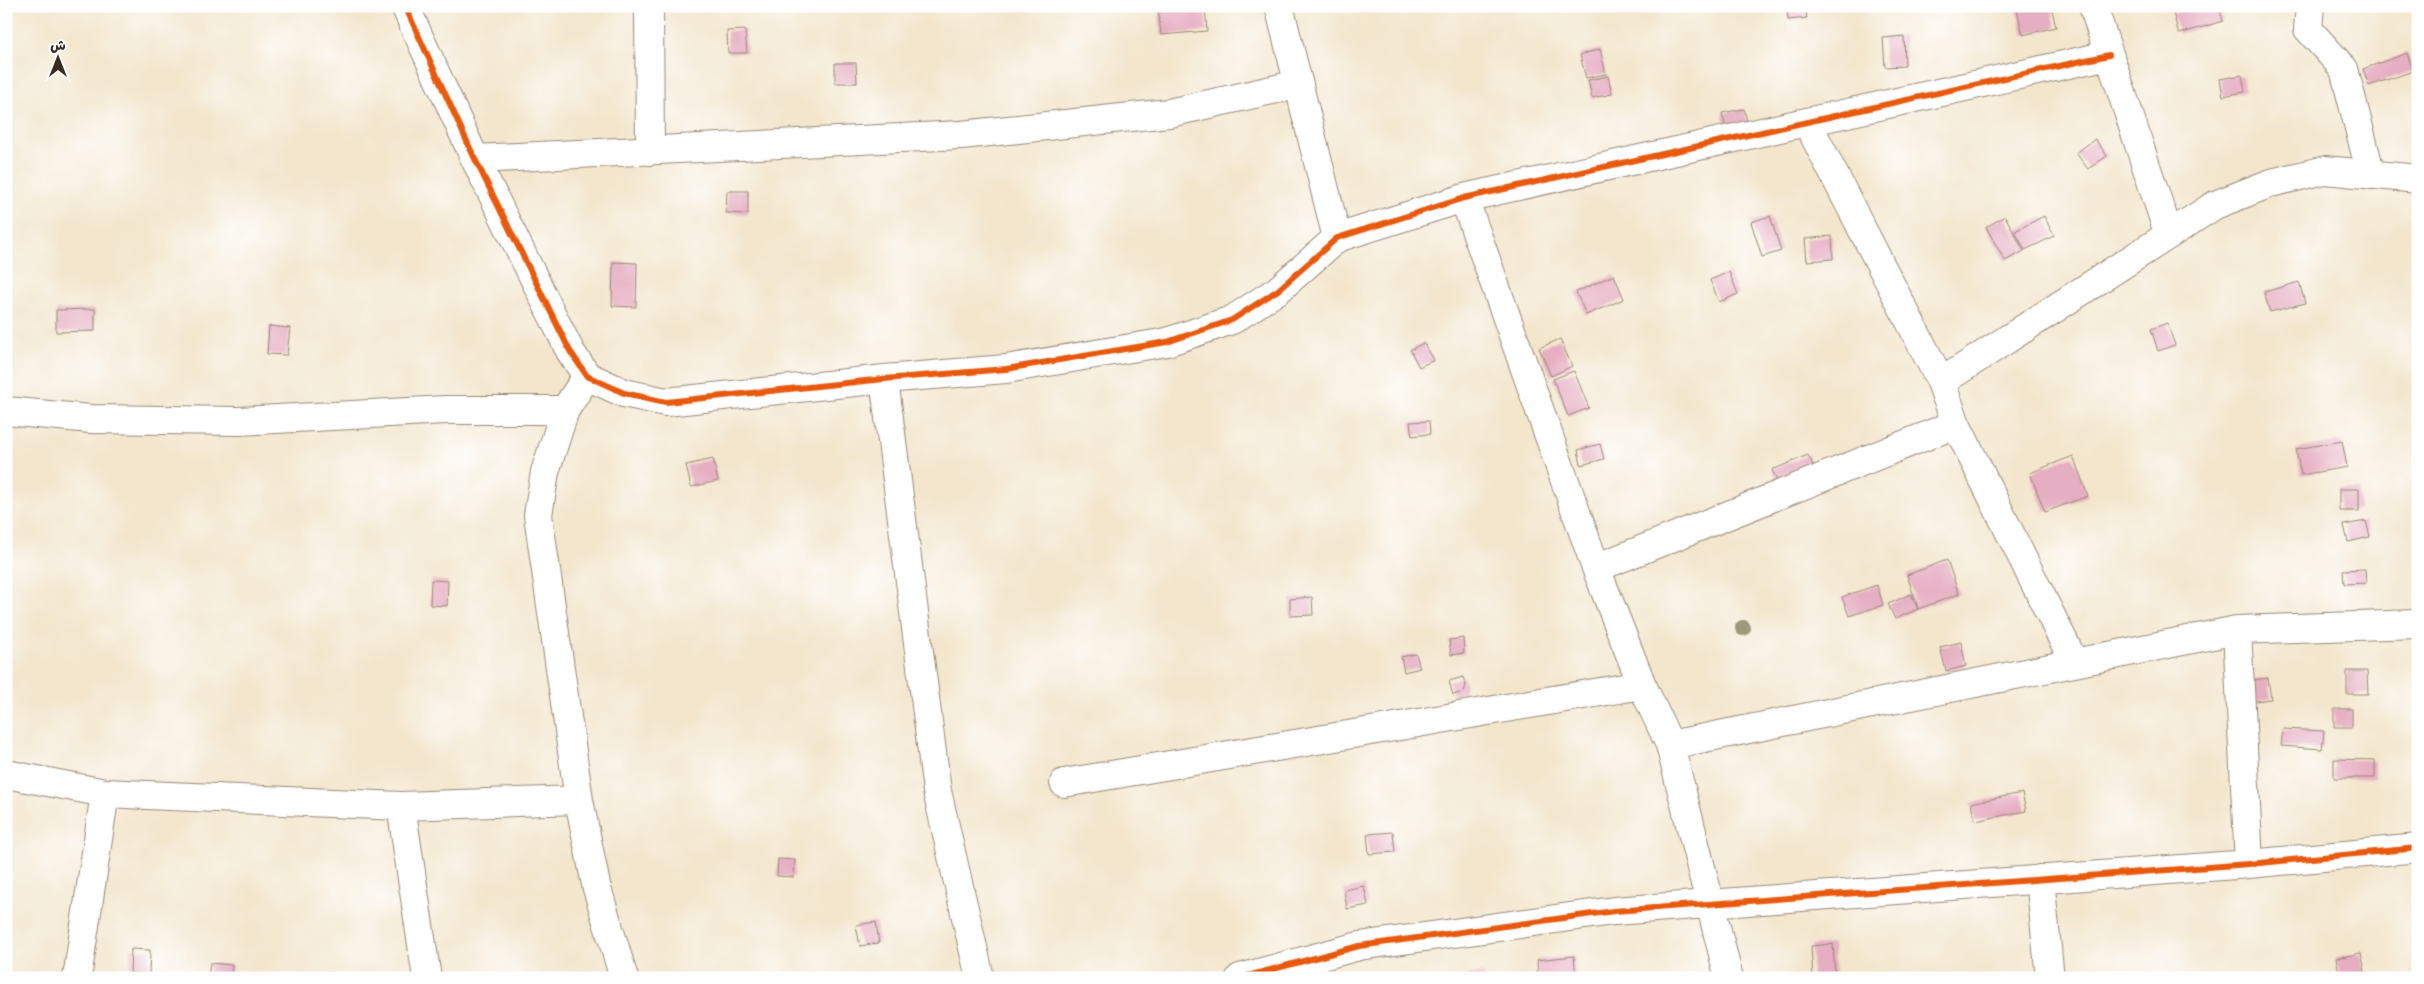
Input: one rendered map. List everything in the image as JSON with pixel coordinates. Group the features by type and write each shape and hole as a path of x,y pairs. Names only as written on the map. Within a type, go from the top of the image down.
{"street":[{"path":"405,6 475,159 570,351 587,376 624,393 666,402 884,379 1006,370 1167,342 1232,320 1278,290 1337,238 1464,198 2109,55"},
{"path":"649,6 650,151"},
{"path":"1280,6 1337,238"},
{"path":"2093,6 2169,235"},
{"path":"2310,6 2308,29 2344,69 2371,175"},
{"path":"475,159 981,133 1169,113 1299,84"},
{"path":"1807,122 1941,382 1956,424 2074,662"},
{"path":"1941,382 2215,205 2271,183 2325,170 2418,179"},
{"path":"1464,198 1596,568 1642,686 1670,745 1729,978"},
{"path":"587,376 565,410 545,472 538,515 579,800 596,885 624,978"},
{"path":"884,379 937,791 980,978"},
{"path":"6,411 91,419 239,421 446,410 565,410"},
{"path":"1596,568 1956,424"},
{"path":"1670,745 2237,630 2418,624"},
{"path":"2237,630 2249,864"},
{"path":"1064,783 1642,686"},
{"path":"6,774 106,793 401,806 579,800"},
{"path":"77,978 106,793"},
{"path":"401,806 427,978"},
{"path":"1240,978 1359,946 1614,911 2249,864 2418,848"},
{"path":"2040,879 2050,978"}],"building":[{"path":"1158,6 1205,6 1207,31 1161,35"},
{"path":"1805,6 1807,18 1788,20 1787,7"},
{"path":"2016,6 2051,6 2056,27 2023,35"},
{"path":"2194,6 2219,6 2223,21 2179,34 2173,13"},
{"path":"745,30 747,53 728,53 727,31"},
{"path":"1904,36 1905,66 1885,67 1883,38"},
{"path":"1600,49 1606,74 1586,78 1580,55"},
{"path":"2407,53 2413,71 2369,86 2363,69"},
{"path":"835,63 856,63 857,83 835,83"},
{"path":"2242,75 2245,92 2223,96 2220,79"},
{"path":"1608,76 1612,94 1592,98 1588,80"},
{"path":"1744,109 1751,137 1729,142 1722,113"},
{"path":"2095,139 2107,156 2088,169 2076,153"},
{"path":"727,191 748,191 748,214 726,213"},
{"path":"1770,216 1781,251 1762,257 1751,222"},
{"path":"2005,216 2024,251 2005,261 1986,227"},
{"path":"2044,216 2054,236 2025,250 2015,231"},
{"path":"1832,236 1833,259 1807,261 1805,239"},
{"path":"613,262 637,263 636,307 612,306"},
{"path":"1729,272 1738,294 1719,302 1710,280"},
{"path":"1614,275 1624,299 1586,315 1576,292"},
{"path":"2299,282 2305,303 2270,312 2264,292"},
{"path":"95,309 95,331 56,332 56,310"},
{"path":"2167,323 2175,345 2158,351 2151,329"},
{"path":"269,326 290,328 287,355 267,354"},
{"path":"1560,339 1572,366 1551,376 1539,348"},
{"path":"1424,343 1434,360 1419,367 1410,350"},
{"path":"1574,371 1589,408 1568,416 1553,379"},
{"path":"1429,421 1430,434 1412,436 1410,422"},
{"path":"2342,441 2347,467 2301,475 2296,449"},
{"path":"1600,444 1604,459 1581,465 1578,450"},
{"path":"1808,455 1816,472 1780,487 1772,470"},
{"path":"2073,456 2088,496 2045,512 2030,473"},
{"path":"713,459 718,481 691,487 686,465"},
{"path":"2339,489 2359,489 2359,511 2339,511"},
{"path":"2366,521 2370,537 2348,542 2344,525"},
{"path":"1947,560 1959,594 1918,609 1907,575"},
{"path":"2365,569 2366,583 2344,584 2343,570"},
{"path":"431,580 448,581 447,606 430,605"},
{"path":"1877,585 1883,605 1849,616 1842,597"},
{"path":"1911,594 1918,609 1895,619 1888,604"},
{"path":"1312,597 1313,615 1290,616 1290,599"},
{"path":"1463,638 1464,653 1451,655 1449,640"},
{"path":"1961,642 1966,666 1946,671 1940,647"},
{"path":"1416,654 1420,668 1404,672 1401,657"},
{"path":"2347,671 2367,671 2368,694 2347,694"},
{"path":"1463,677 1466,685 1464,692 1453,695 1449,681"},
{"path":"2268,678 2271,699 2241,703 2238,682"},
{"path":"2334,709 2352,709 2352,727 2334,727"},
{"path":"2283,729 2324,731 2322,749 2281,746"},
{"path":"2334,759 2375,760 2375,778 2334,778"},
{"path":"2022,793 2026,811 1975,821 1971,803"},
{"path":"1393,832 1395,852 1369,854 1367,834"},
{"path":"778,859 795,860 794,877 777,876"},
{"path":"1364,886 1368,905 1347,909 1344,890"},
{"path":"876,922 879,943 860,946 856,925"},
{"path":"1833,944 1835,978 1813,978 1811,946"},
{"path":"131,949 150,950 149,974 130,973"},
{"path":"2361,953 2365,972 2340,977 2336,958"},
{"path":"1574,956 1576,978 1557,978 1557,975 1538,977 1537,960"},
{"path":"210,963 232,965 231,978 208,978"},
{"path":"1483,973 1484,978 1461,978 1461,977"}],"cycle path":[{"path":"405,6 475,159 570,351 587,376 624,393 666,402 884,379 1006,369 1167,342 1232,320 1278,290 1337,238 1464,198 2109,55"},
{"path":"1240,978 1359,946 1614,911 2249,864 2418,848"}]}
